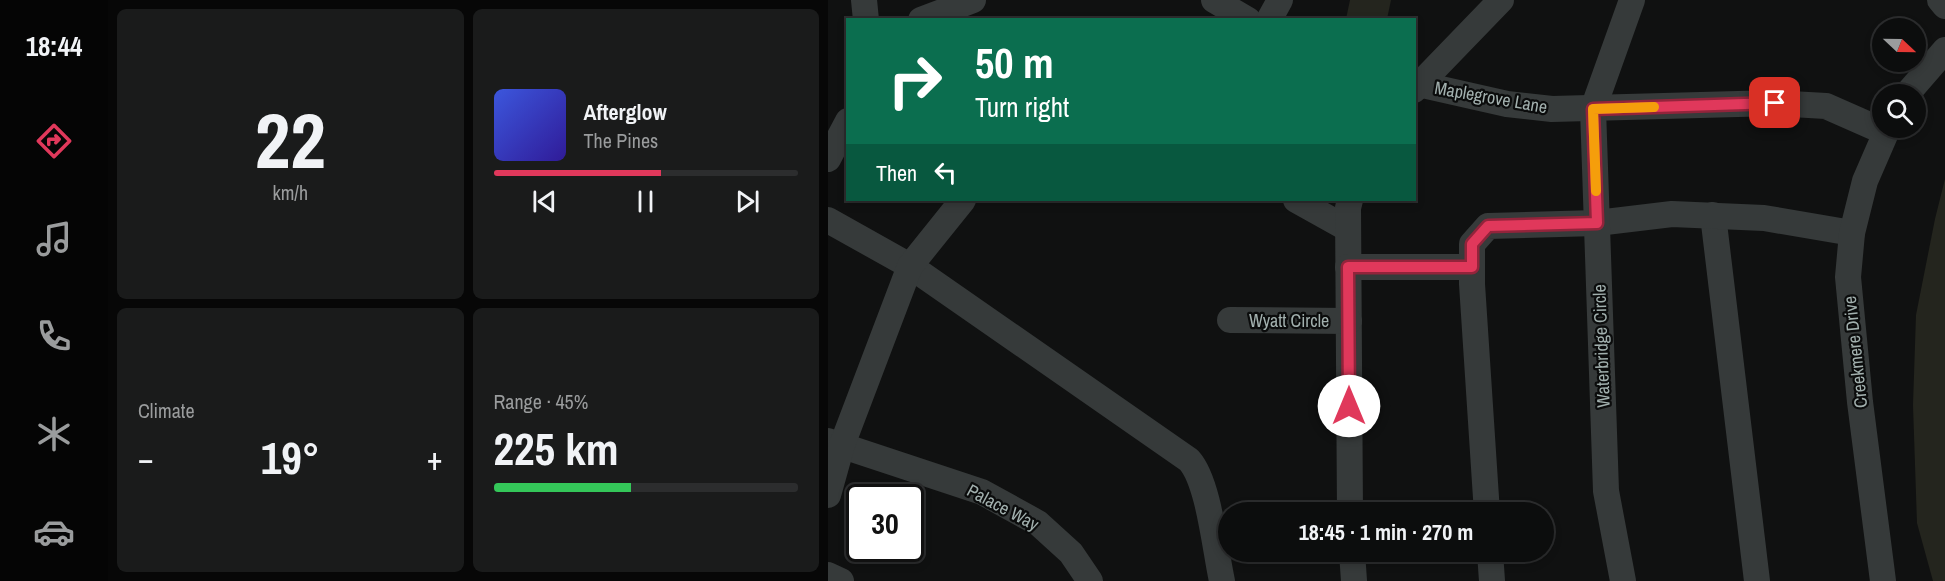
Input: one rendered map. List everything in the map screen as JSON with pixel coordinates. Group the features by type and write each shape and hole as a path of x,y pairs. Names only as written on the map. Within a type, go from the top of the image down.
{"street":[{"path":"864,0 866,18"},
{"path":"926,18 973,0"},
{"path":"1214,0 1245,18"},
{"path":"1270,18 1280,0"},
{"path":"1416,86 1501,0"},
{"path":"1593,109 1632,0"},
{"path":"1940,0 1945,6"},
{"path":"1916,84 1945,50"},
{"name":"Maplegrove Lane","path":"1416,86 1507,104 1552,109 1775,103 1826,106 1872,124"},
{"name":"Waterbridge Circle","path":"1593,109 1605,491 1623,581"},
{"path":"828,159 846,125"},
{"name":"Creekmere Drive","path":"1883,138 1865,180 1852,232 1848,277 1860,402 1883,581"},
{"path":"828,495 835,443 910,266 962,201"},
{"path":"1298,201 1348,229"},
{"path":"1350,201 1350,502"},
{"path":"1486,502 1472,244 1488,226 1597,223 1672,214 1764,218 1852,232"},
{"path":"1713,215 1757,581"},
{"path":"828,220 910,266 1189,460 1197,468 1203,484 1222,581"},
{"path":"1348,267 1472,267"},
{"name":"Wyatt Circle","path":"1230,320 1349,321"},
{"name":"Palace Way","path":"835,443 982,492 1038,523 1071,553 1090,581"},
{"path":"1353,562 1354,581"},
{"path":"1491,562 1492,581"},
{"path":"828,575 842,581"}],"shaded area":[{"path":"1350,0 1391,0 1387,18 1346,18"},
{"path":"1945,179 1945,581 1933,581 1917,523 1913,405 1916,315"}],"slow traffic":[{"path":"1596,191 1593,109 1654,107"}],"route":[{"path":"1349,406 1348,267 1472,267 1472,244 1488,226 1597,223 1593,109 1775,103"}]}
